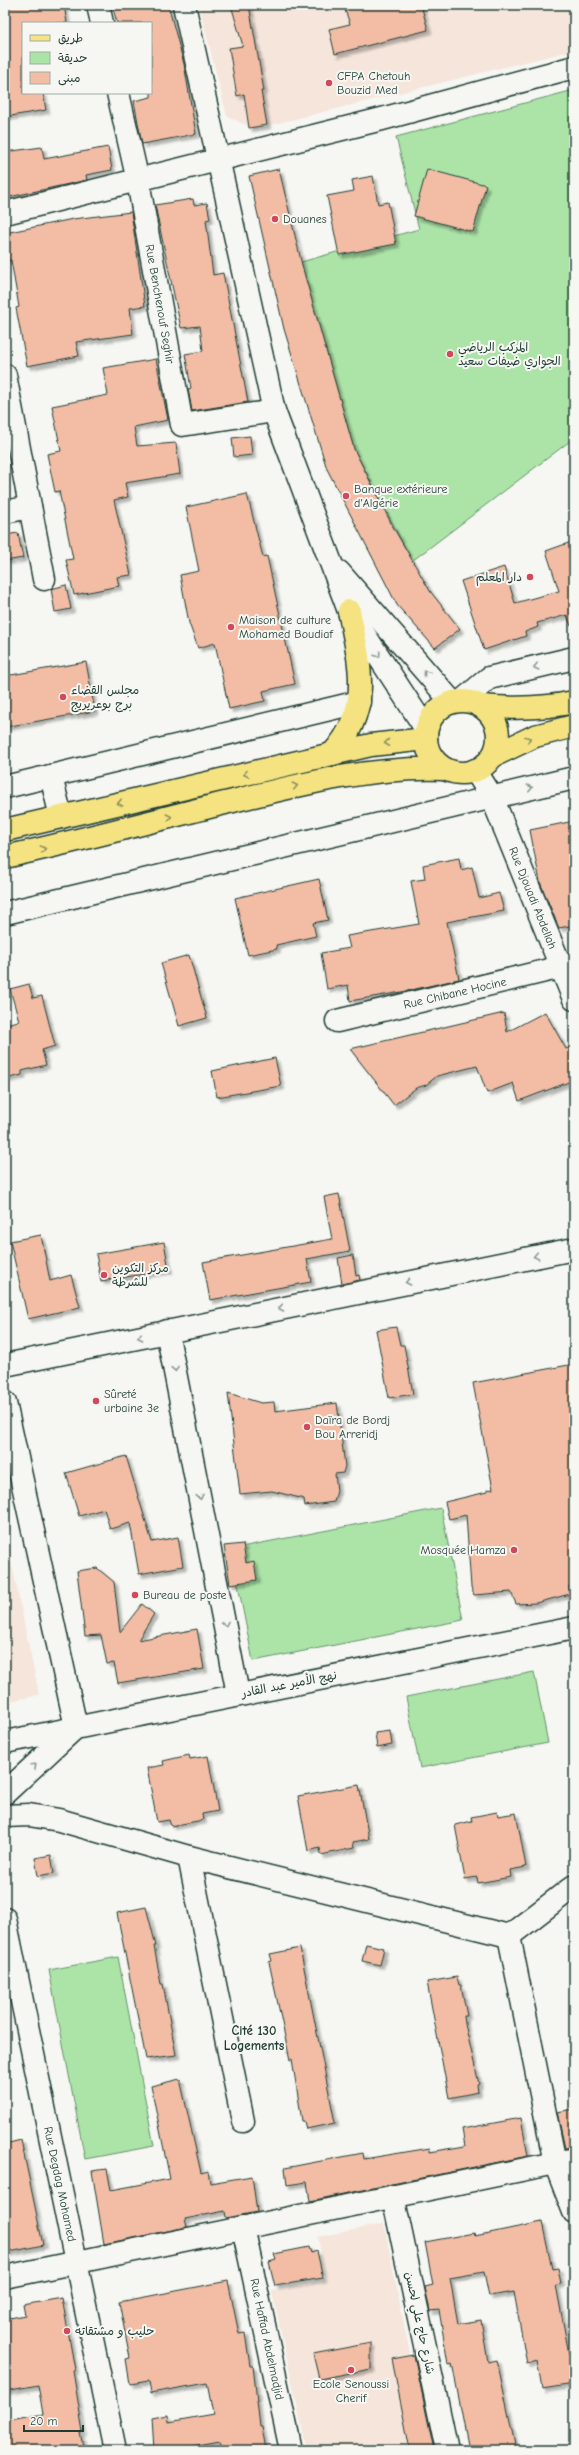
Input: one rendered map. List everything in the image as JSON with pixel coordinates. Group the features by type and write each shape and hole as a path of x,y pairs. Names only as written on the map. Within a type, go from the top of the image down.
{"main road":[{"path":"332,754 351,728 361,692 359,663 349,611"},
{"path":"445,769 432,756 426,734 435,712 465,703 513,709 546,708 574,702"},
{"path":"5,857 294,786 351,774 398,768 445,769 465,773 475,770 485,765 493,756 498,746 499,734 496,723 490,713 465,703"},
{"path":"493,756 535,736 574,726"},
{"path":"5,830 371,745 426,734"},
{"path":"61,816 66,843"}],"street":[{"path":"98,5 102,22"},
{"path":"184,5 274,411 317,530 334,567 349,611 426,734"},
{"path":"5,213 138,181 574,67"},
{"name":"Rue Benchenouf Seghir","path":"118,94 138,181 182,425 274,411"},
{"path":"5,375 44,579"},
{"path":"5,512 30,507"},
{"path":"334,567 465,703 489,678 574,658"},
{"path":"5,787 359,702"},
{"name":"Rue Djouadi Abdellah","path":"475,770 492,797 568,966 574,999"},
{"path":"52,776 61,816"},
{"path":"5,913 574,778"},
{"name":"Rue Chibane Hocine","path":"336,1021 568,966"},
{"path":"5,1365 574,1249"},
{"path":"167,1331 238,1694"},
{"path":"5,1403 76,1727 5,1792"},
{"name":"نهج الأمير عبد القادر","path":"5,1742 238,1694 574,1628"},
{"path":"5,1816 44,1817 189,1857 509,1936"},
{"path":"189,1857 243,2121"},
{"path":"509,1936 574,1886"},
{"name":"Rue Degdag Mohamed","path":"5,1919 115,2450"},
{"path":"509,1936 565,2161 574,2212"},
{"path":"5,2277 565,2161"},
{"name":"شارع حاج علي لحسن","path":"393,2196 447,2450"},
{"name":"Rue Haffad Abdelmadjid","path":"243,2227 291,2450"}],"shaded area":[{"name":"CFPA Chetouh Bouzid Med","path":"199,5 574,5 574,50 254,129 227,116"},
{"path":"5,1532 39,1695 5,1702"},
{"name":"Ecole Senoussi Cherif","path":"384,2224 429,2450 307,2450 272,2291 326,2281 318,2237"}],"green space":[{"name":"المركب الرياضي الجواري ضيفات سعيد","path":"574,90 574,438 412,561 354,449 301,262 419,229 396,137"},
{"path":"441,1508 463,1620 253,1661 231,1549"},
{"path":"534,1672 548,1743 420,1768 406,1697"},
{"path":"118,1957 154,2146 85,2159 49,1970"}],"building":[{"path":"5,5 64,5 67,22 22,22 22,94 43,94 46,110 5,117"},
{"path":"112,5 168,5 184,64 196,134 142,144 134,101 151,97 152,94 152,22 117,22"},
{"path":"231,5 249,5 264,91 261,91 267,125 249,128 244,94 237,96 229,48 243,46"},
{"path":"364,5 421,5 428,30 335,54 329,29 350,24 345,10"},
{"path":"42,147 44,159 108,147 112,170 86,175 87,180 5,198 5,152"},
{"path":"279,169 303,269 354,449 393,527 430,591 460,629 435,648 397,605 327,469 284,329 249,176"},
{"path":"427,169 486,185 473,232 414,216"},
{"path":"373,176 378,204 388,202 396,244 339,255 327,196 354,191 352,180"},
{"path":"193,199 194,205 207,203 210,219 206,220 213,275 223,273 248,402 192,411 188,389 191,388 185,354 203,351 200,326 181,328 155,205"},
{"path":"131,212 145,306 130,308 133,334 76,342 79,356 27,366 16,308 19,307 11,260 5,261 5,233 73,219"},
{"path":"156,359 168,420 134,427 137,446 176,443 180,474 125,483 128,497 114,500 131,575 117,577 119,586 74,595 66,560 73,559 59,491 55,492 47,454 61,451 52,406 108,395 103,368"},
{"path":"250,436 252,455 234,457 232,438"},
{"path":"247,494 263,557 267,556 295,684 263,691 265,701 229,709 215,643 198,648 189,623 180,575 199,571 186,507"},
{"path":"18,533 23,558 5,561 5,535"},
{"path":"574,541 574,625 571,626 567,615 537,623 538,627 525,632 526,636 484,650 461,581 504,567 515,603 559,591 546,551"},
{"path":"66,585 71,609 55,612 51,589"},
{"path":"86,662 95,711 5,727 5,676"},
{"path":"574,821 574,925 559,928 540,882 530,830"},
{"path":"459,858 461,870 472,867 479,898 499,893 504,911 447,922 459,979 407,991 350,1001 348,985 327,989 321,953 350,948 347,936 419,924 411,881 425,879 423,865"},
{"path":"319,879 328,920 313,923 316,936 276,945 277,949 248,955 235,898"},
{"path":"189,955 207,1018 179,1026 161,963"},
{"path":"29,984 33,998 42,996 55,1046 42,1050 46,1065 22,1071 22,1075 5,1079 5,1024 19,1021 10,989"},
{"path":"545,1012 566,1049 574,1046 574,1080 519,1101 513,1083 487,1093 477,1066 437,1076 426,1085 416,1088 394,1105 350,1049 504,1013 507,1032"},
{"path":"275,1058 281,1086 217,1097 212,1071"},
{"path":"339,1194 350,1251 307,1259 311,1282 210,1300 203,1262 332,1239 324,1197"},
{"path":"41,1235 50,1281 71,1275 80,1307 28,1319 10,1241"},
{"path":"164,1242 169,1270 101,1281 96,1254"},
{"path":"353,1255 356,1276 359,1275 360,1280 342,1284 338,1258"},
{"path":"396,1327 400,1345 404,1345 413,1394 389,1398 376,1330"},
{"path":"574,1364 574,1584 569,1586 570,1594 536,1603 516,1604 511,1592 474,1595 471,1587 466,1515 449,1519 445,1502 487,1492 487,1490 493,1489 473,1383"},
{"path":"228,1393 261,1403 274,1402 275,1411 337,1403 345,1466 343,1473 335,1474 337,1491 334,1502 305,1506 304,1499 272,1491 240,1494"},
{"path":"126,1456 152,1542 178,1537 183,1566 139,1574 130,1523 110,1529 104,1509 79,1516 66,1473"},
{"path":"243,1544 246,1563 254,1561 257,1580 230,1584 224,1546"},
{"path":"97,1568 114,1582 120,1632 142,1604 154,1614 138,1640 197,1629 204,1669 118,1683 114,1663 107,1664 101,1635 85,1636 77,1571"},
{"path":"390,1731 392,1745 377,1748 375,1733"},
{"path":"189,1755 190,1759 208,1756 218,1811 202,1814 203,1820 171,1826 169,1820 157,1822 147,1768 164,1765 163,1761"},
{"path":"359,1785 369,1839 353,1842 354,1848 321,1855 320,1848 308,1851 298,1796"},
{"path":"497,1812 498,1816 516,1813 526,1867 510,1870 511,1877 478,1883 477,1877 465,1879 455,1825 472,1821 471,1817"},
{"path":"51,1855 54,1873 38,1876 35,1858"},
{"path":"146,1907 156,1946 154,1946 158,1968 161,1984 163,1984 176,2055 146,2059 117,1913"},
{"path":"366,1944 384,1948 380,1965 362,1961"},
{"path":"300,1948 335,2123 306,2129 304,2121 302,2121 292,2059 290,2060 269,1962 272,1961 270,1954"},
{"path":"457,1977 459,1985 461,1985 467,2016 464,2016 465,2024 479,2084 477,2085 478,2092 449,2098 427,1982"},
{"path":"180,2079 201,2173 208,2171 210,2183 252,2176 257,2212 226,2218 225,2211 185,2219 187,2227 104,2244 92,2171 107,2169 111,2190 170,2179 151,2086"},
{"path":"574,2109 574,2147 565,2148 557,2112"},
{"path":"521,2118 528,2156 310,2201 307,2182 287,2185 285,2168 363,2153 364,2159 430,2148 430,2152 465,2146 462,2129"},
{"path":"21,2140 43,2245 5,2253 5,2144"},
{"path":"542,2222 552,2269 558,2268 561,2284 556,2285 569,2354 574,2353 574,2384 542,2389 537,2361 527,2364 514,2292 489,2296 484,2272 450,2278 458,2324 481,2320 488,2362 497,2360 516,2450 469,2450 452,2363 448,2364 439,2310 430,2311 425,2287 433,2285 425,2242 474,2233 475,2236"},
{"path":"309,2247 311,2253 317,2251 323,2278 275,2286 269,2262 276,2260 274,2254"},
{"path":"228,2281 239,2334 245,2333 250,2366 253,2366 260,2427 262,2427 266,2450 223,2450 220,2441 170,2450 154,2450 152,2418 168,2415 169,2422 213,2414 207,2383 151,2393 149,2381 130,2384 126,2359 130,2358 119,2302"},
{"path":"62,2298 75,2370 73,2371 83,2432 80,2433 84,2450 15,2450 15,2447 5,2449 5,2421 43,2414 38,2385 5,2391 5,2319 25,2315 23,2305"},
{"path":"371,2343 371,2369 319,2379 313,2354"},
{"path":"414,2355 434,2450 410,2450 392,2359"}],"place":[{"name":"CFPA Chetouh Bouzid Med","path":"329,83"},
{"name":"Douanes","path":"275,219"},
{"name":"المركب الرياضي الجواري ضيفات سعيد","path":"450,354"},
{"name":"Banque extérieure d'Algérie","path":"346,496"},
{"name":"دار المعلم","path":"530,577"},
{"name":"Maison de culture Mohamed Boudiaf","path":"231,627"},
{"name":"مجلس القضاء برج بوعريريج","path":"63,697"},
{"name":"مركز التكوين للشرطة","path":"104,1275"},
{"name":"Sûreté urbaine 3e","path":"96,1401"},
{"name":"Daïra de Bordj Bou Arreridj","path":"307,1427"},
{"name":"Mosquée Hamza","path":"514,1550"},
{"name":"Bureau de poste","path":"135,1595"},
{"name":"حليب و مشتقاته","path":"67,2331"},
{"name":"Ecole Senoussi Cherif","path":"351,2370"}],"district":[{"name":"Cité 130 Logements","path":"254,2038"}]}
